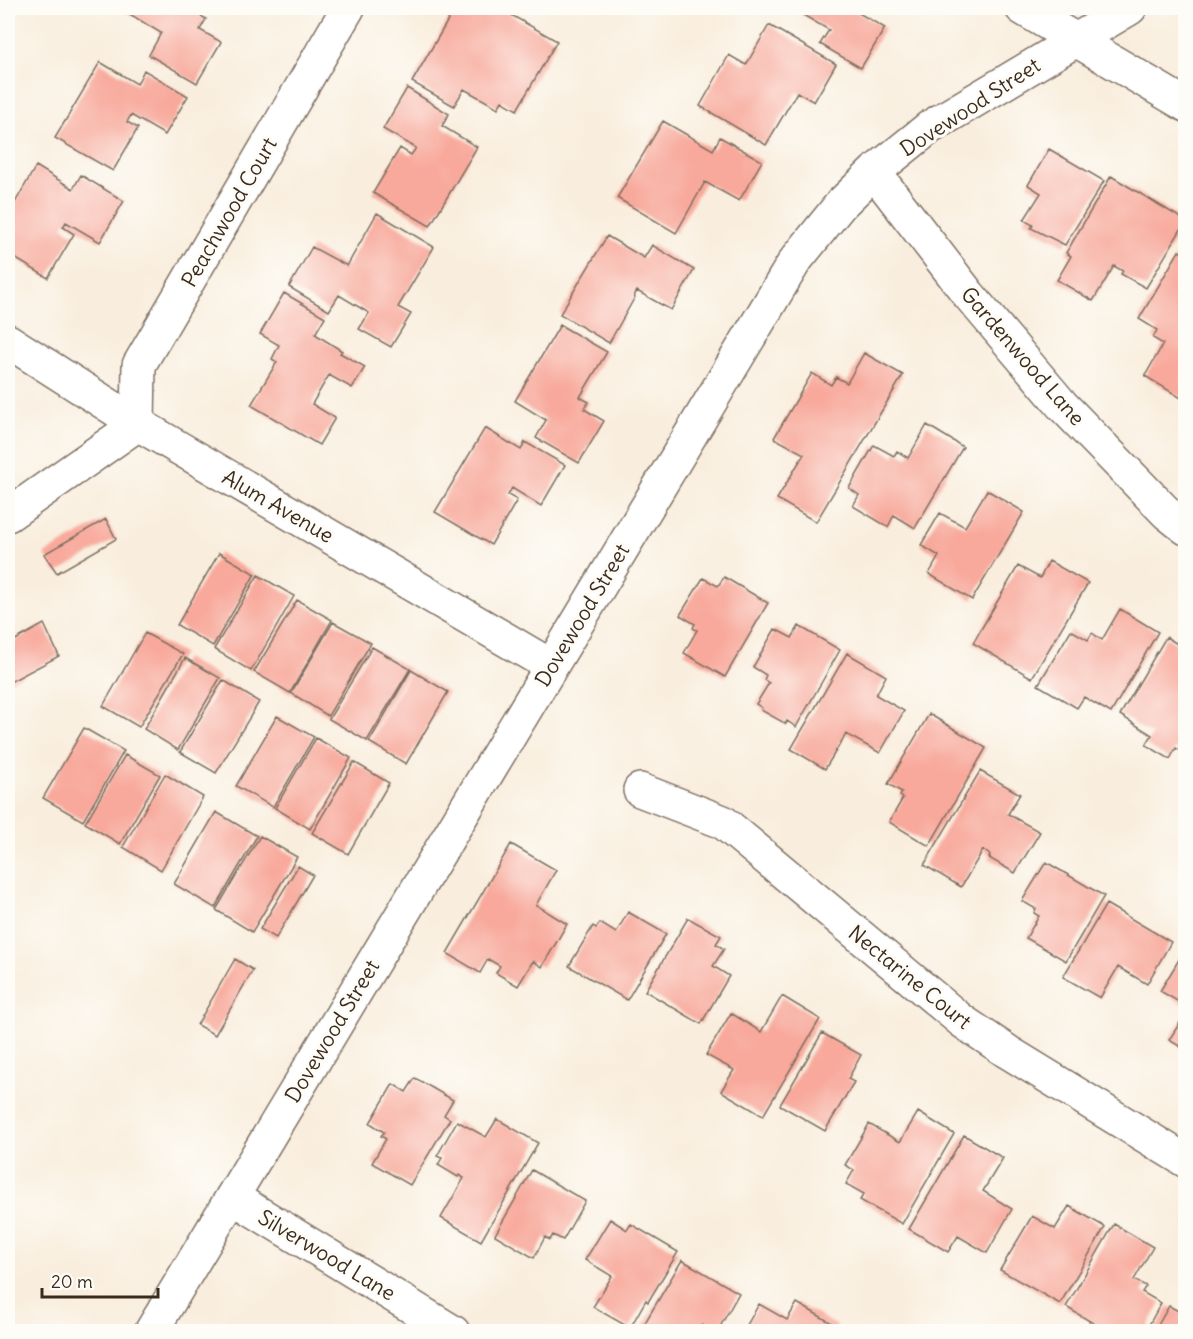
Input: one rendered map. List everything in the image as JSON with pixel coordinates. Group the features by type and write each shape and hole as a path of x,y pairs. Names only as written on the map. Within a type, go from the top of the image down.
{"street":[{"name":"Peachwood Court","path":"138,424 139,365 348,8"},
{"path":"1022,8 1185,105"},
{"name":"Dovewood Street","path":"151,1332 795,261 842,204 874,172 930,128 1130,8"},
{"name":"Gardenwood Lane","path":"874,172 969,295 1062,405 1167,513 1185,528"},
{"name":"Alum Avenue","path":"8,341 138,424 551,666"},
{"path":"8,515 138,424"},
{"name":"Nectarine Court","path":"640,790 723,822 962,1021 1185,1161"},
{"name":"Silverwood Lane","path":"232,1197 453,1332"}],"building":[{"path":"125,8 189,8 206,19 200,30 221,42 197,83 149,55 161,33 123,10"},
{"path":"455,8 499,8 557,41 517,110 502,101 498,108 464,89 454,106 412,82"},
{"path":"791,8 850,8 885,28 861,68 820,44 829,30"},
{"path":"769,25 836,64 814,102 797,92 766,145 700,106 729,55 746,65"},
{"path":"100,62 137,84 144,70 188,96 165,135 131,115 127,122 138,128 113,171 55,138"},
{"path":"407,88 449,114 442,126 477,147 430,226 373,193 400,148 411,155 416,148 383,129"},
{"path":"663,121 713,150 720,137 762,161 739,201 705,182 676,233 617,198"},
{"path":"1049,149 1104,181 1065,245 1031,228 1033,225 1024,220 1041,193 1028,185"},
{"path":"36,166 73,189 81,175 124,201 100,242 66,222 63,227 74,234 48,278 8,254 8,215"},
{"path":"1111,176 1186,221 1146,288 1121,274 1123,271 1114,266 1093,301 1057,280 1071,256 1066,253"},
{"path":"377,213 434,247 398,307 411,314 391,347 359,329 369,313 339,295 329,311 289,287 312,247 347,266"},
{"path":"607,236 644,258 652,245 694,270 671,310 637,291 609,343 560,314"},
{"path":"1179,251 1186,255 1186,390 1181,398 1145,376 1163,344 1153,338 1157,330 1139,319"},
{"path":"284,293 325,317 315,334 342,351 340,353 365,367 352,388 329,375 312,404 335,418 319,445 251,405 277,362 272,359 279,345 260,334"},
{"path":"560,325 607,352 580,397 589,402 584,409 604,421 579,463 536,438 546,420 515,401"},
{"path":"864,353 903,375 816,522 777,499 804,454 774,438 812,373 831,385 836,377 847,383"},
{"path":"927,425 963,447 915,528 894,515 888,527 853,506 859,495 849,488 874,445 894,456 897,451 908,458"},
{"path":"485,428 521,450 525,442 565,465 541,506 512,488 508,495 517,500 491,545 435,512"},
{"path":"987,490 1024,512 972,600 929,574 939,556 921,545 940,513 965,527"},
{"path":"106,519 116,539 57,573 44,554"},
{"path":"219,553 255,574 213,646 177,625"},
{"path":"1049,561 1088,583 1032,678 973,643 1018,566 1040,578"},
{"path":"258,575 294,596 251,671 214,649"},
{"path":"724,577 768,603 725,677 684,653 697,630 693,628 695,624 680,615 703,578 718,586"},
{"path":"297,600 332,620 290,693 254,672"},
{"path":"1120,609 1158,632 1111,713 1084,697 1077,708 1038,685 1071,630 1088,640 1092,633 1102,640"},
{"path":"333,622 371,643 328,716 291,693"},
{"path":"44,624 59,656 8,683 8,644"},
{"path":"799,626 840,650 796,727 761,710 762,708 756,704 769,683 764,680 766,675 753,667 775,629 792,638"},
{"path":"145,633 183,654 139,727 103,706"},
{"path":"1166,637 1186,649 1186,754 1176,748 1170,759 1146,745 1152,735 1120,715"},
{"path":"372,647 410,669 367,741 329,719"},
{"path":"847,653 886,676 876,695 904,711 880,753 846,734 825,769 791,749"},
{"path":"185,658 220,678 178,750 144,729"},
{"path":"411,670 448,692 406,764 369,742"},
{"path":"223,680 259,702 216,773 180,752"},
{"path":"929,714 986,748 929,846 889,822 903,798 900,796 902,792 888,784"},
{"path":"277,716 314,737 273,807 236,786"},
{"path":"84,728 124,751 83,821 43,798"},
{"path":"316,738 351,758 310,829 275,808"},
{"path":"125,755 160,775 120,844 85,823"},
{"path":"354,762 389,783 348,854 312,833"},
{"path":"980,771 1020,794 1008,814 1040,832 1015,873 989,858 990,855 983,850 961,887 924,865"},
{"path":"165,774 203,797 161,870 123,847"},
{"path":"216,812 257,836 215,908 174,884"},
{"path":"260,836 297,857 252,932 216,910"},
{"path":"511,844 556,870 536,905 567,924 542,967 533,961 518,986 496,973 500,966 488,959 480,973 447,953"},
{"path":"1046,862 1104,896 1066,961 1026,938 1039,916 1034,913 1036,909 1022,901"},
{"path":"298,866 313,875 276,938 260,929"},
{"path":"1106,904 1171,942 1147,984 1118,967 1100,998 1063,977"},
{"path":"628,912 666,934 627,1000 569,966 593,926 596,928 600,923 616,933"},
{"path":"688,918 721,936 716,944 724,949 713,966 729,976 701,1024 645,991"},
{"path":"1186,948 1186,1006 1160,991"},
{"path":"235,959 253,970 215,1035 197,1025"},
{"path":"782,996 820,1019 763,1116 721,1091 734,1070 706,1055 731,1013 761,1032"},
{"path":"1186,1013 1186,1050 1169,1040"},
{"path":"822,1033 861,1055 848,1079 854,1082 825,1131 780,1105"},
{"path":"415,1078 453,1100 444,1115 450,1119 410,1185 372,1163 386,1139 381,1136 384,1132 370,1123 393,1084 406,1092"},
{"path":"918,1112 954,1134 902,1224 860,1200 864,1194 846,1184 854,1170 845,1165 869,1124 900,1142"},
{"path":"497,1119 538,1143 481,1241 441,1218 464,1178 438,1165 442,1158 437,1156 457,1121 486,1137"},
{"path":"964,1135 1003,1158 983,1191 1012,1209 987,1253 958,1236 948,1252 909,1229"},
{"path":"532,1170 585,1201 563,1240 553,1235 550,1240 545,1237 534,1258 495,1235"},
{"path":"1069,1206 1105,1227 1060,1304 1000,1270 1032,1216 1055,1229"},
{"path":"610,1219 627,1230 631,1224 678,1252 630,1328 593,1307 612,1276 585,1260"},
{"path":"1114,1224 1153,1247 1134,1280 1146,1286 1142,1292 1161,1303 1145,1332 1108,1332 1066,1307"},
{"path":"682,1260 739,1293 717,1332 712,1332 702,1325 700,1330 696,1328 694,1332 650,1332 643,1326"},
{"path":"797,1303 837,1326 834,1332 743,1332 759,1304 787,1320"},
{"path":"1169,1306 1186,1315 1186,1332 1154,1332"}]}
